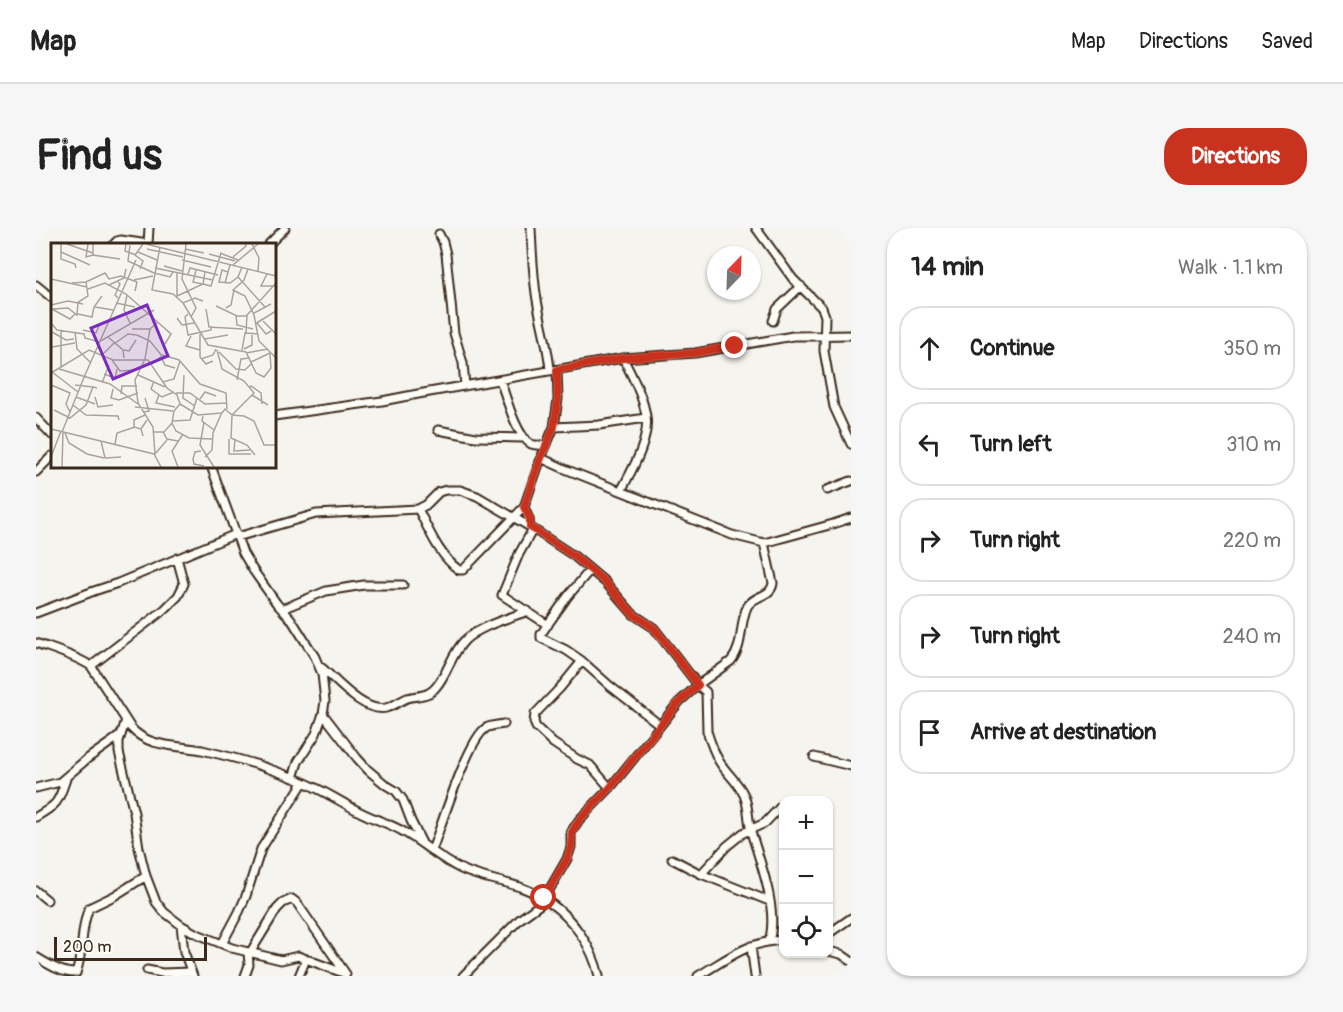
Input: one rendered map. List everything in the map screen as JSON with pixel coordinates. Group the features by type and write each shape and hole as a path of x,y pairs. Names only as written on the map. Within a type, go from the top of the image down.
{"street":[{"path":"147,243 149,228"},
{"path":"270,243 285,228"},
{"path":"418,509 447,560 459,570 463,570 524,507 554,427 558,399 537,301 531,228"},
{"path":"756,228 784,267 822,308 825,316 824,351 834,407 851,444"},
{"path":"439,234 446,254 454,333 463,363 465,386"},
{"path":"115,243 118,240 140,243"},
{"path":"36,285 51,297"},
{"path":"773,321 777,309 801,286"},
{"path":"276,416 382,401 623,358 694,353 793,336 851,334"},
{"path":"621,491 641,451 646,418 642,402 623,358"},
{"path":"500,380 524,438 537,446 546,446"},
{"path":"36,418 51,434"},
{"path":"554,427 599,425 646,418"},
{"path":"842,427 851,424"},
{"path":"438,430 476,437 524,438"},
{"path":"36,472 51,457"},
{"path":"541,458 732,535 764,543 851,518"},
{"path":"212,468 243,553 253,570 291,619 320,666 354,698 363,703 386,708 405,699 428,695 438,685 457,649 467,639 477,632 528,611"},
{"path":"827,490 851,481"},
{"path":"36,613 118,583 236,535 316,514 418,509 426,505 439,492 446,490 460,490 477,496 574,556 605,582 633,614 654,628 707,694 706,731 720,762 743,792 747,802 751,830 764,870 769,901 771,916 769,941"},
{"path":"524,507 532,528 502,596 548,625"},
{"path":"463,976 520,919 545,899 567,859 574,826 610,788 679,702 735,656 739,649 749,604 773,588 764,543"},
{"path":"91,666 165,609 178,596 184,584 177,558"},
{"path":"590,570 568,596 541,634 541,638 582,661 660,725"},
{"path":"282,609 326,591 364,585 403,585"},
{"path":"36,644 63,652 91,666 126,720 137,734 145,739 158,744 199,749 227,756 293,778 402,831 460,868 478,876 518,885 545,899 574,926 586,943 594,958 599,976"},
{"path":"582,661 535,714 534,722 536,727 553,743 590,765 610,788"},
{"path":"293,778 298,762 316,734 323,714 324,684 320,666"},
{"path":"323,714 363,764 403,800 423,844"},
{"path":"126,720 119,752 146,876 156,902 161,908 181,925 222,944 281,960 298,956 346,975"},
{"path":"432,850 471,746 484,729 504,724"},
{"path":"36,788 66,779 87,759 121,735"},
{"path":"814,757 851,766"},
{"path":"36,817 53,807 66,779"},
{"path":"222,944 239,912 261,849 303,783"},
{"path":"701,874 727,846 743,833 765,823 779,808"},
{"path":"672,859 701,874 769,901"},
{"path":"36,957 52,967 72,974 76,973 81,961 86,917 90,908 146,876"},
{"path":"36,891 47,900"},
{"path":"245,976 249,965 249,952 277,909 292,899 346,975"},
{"path":"833,931 851,918"},
{"path":"147,970 192,974 184,952 181,925"},
{"path":"698,976 725,958 751,946 779,940"},
{"path":"751,946 755,976"},
{"path":"833,951 851,961"},
{"path":"299,976 306,959"}],"route":[{"path":"544,898 567,859 574,826 610,788 679,702 698,685 654,628 638,619 605,582 574,556 530,527 530,519 524,507 554,427 558,399 557,370 623,358 694,353 735,346"}]}
